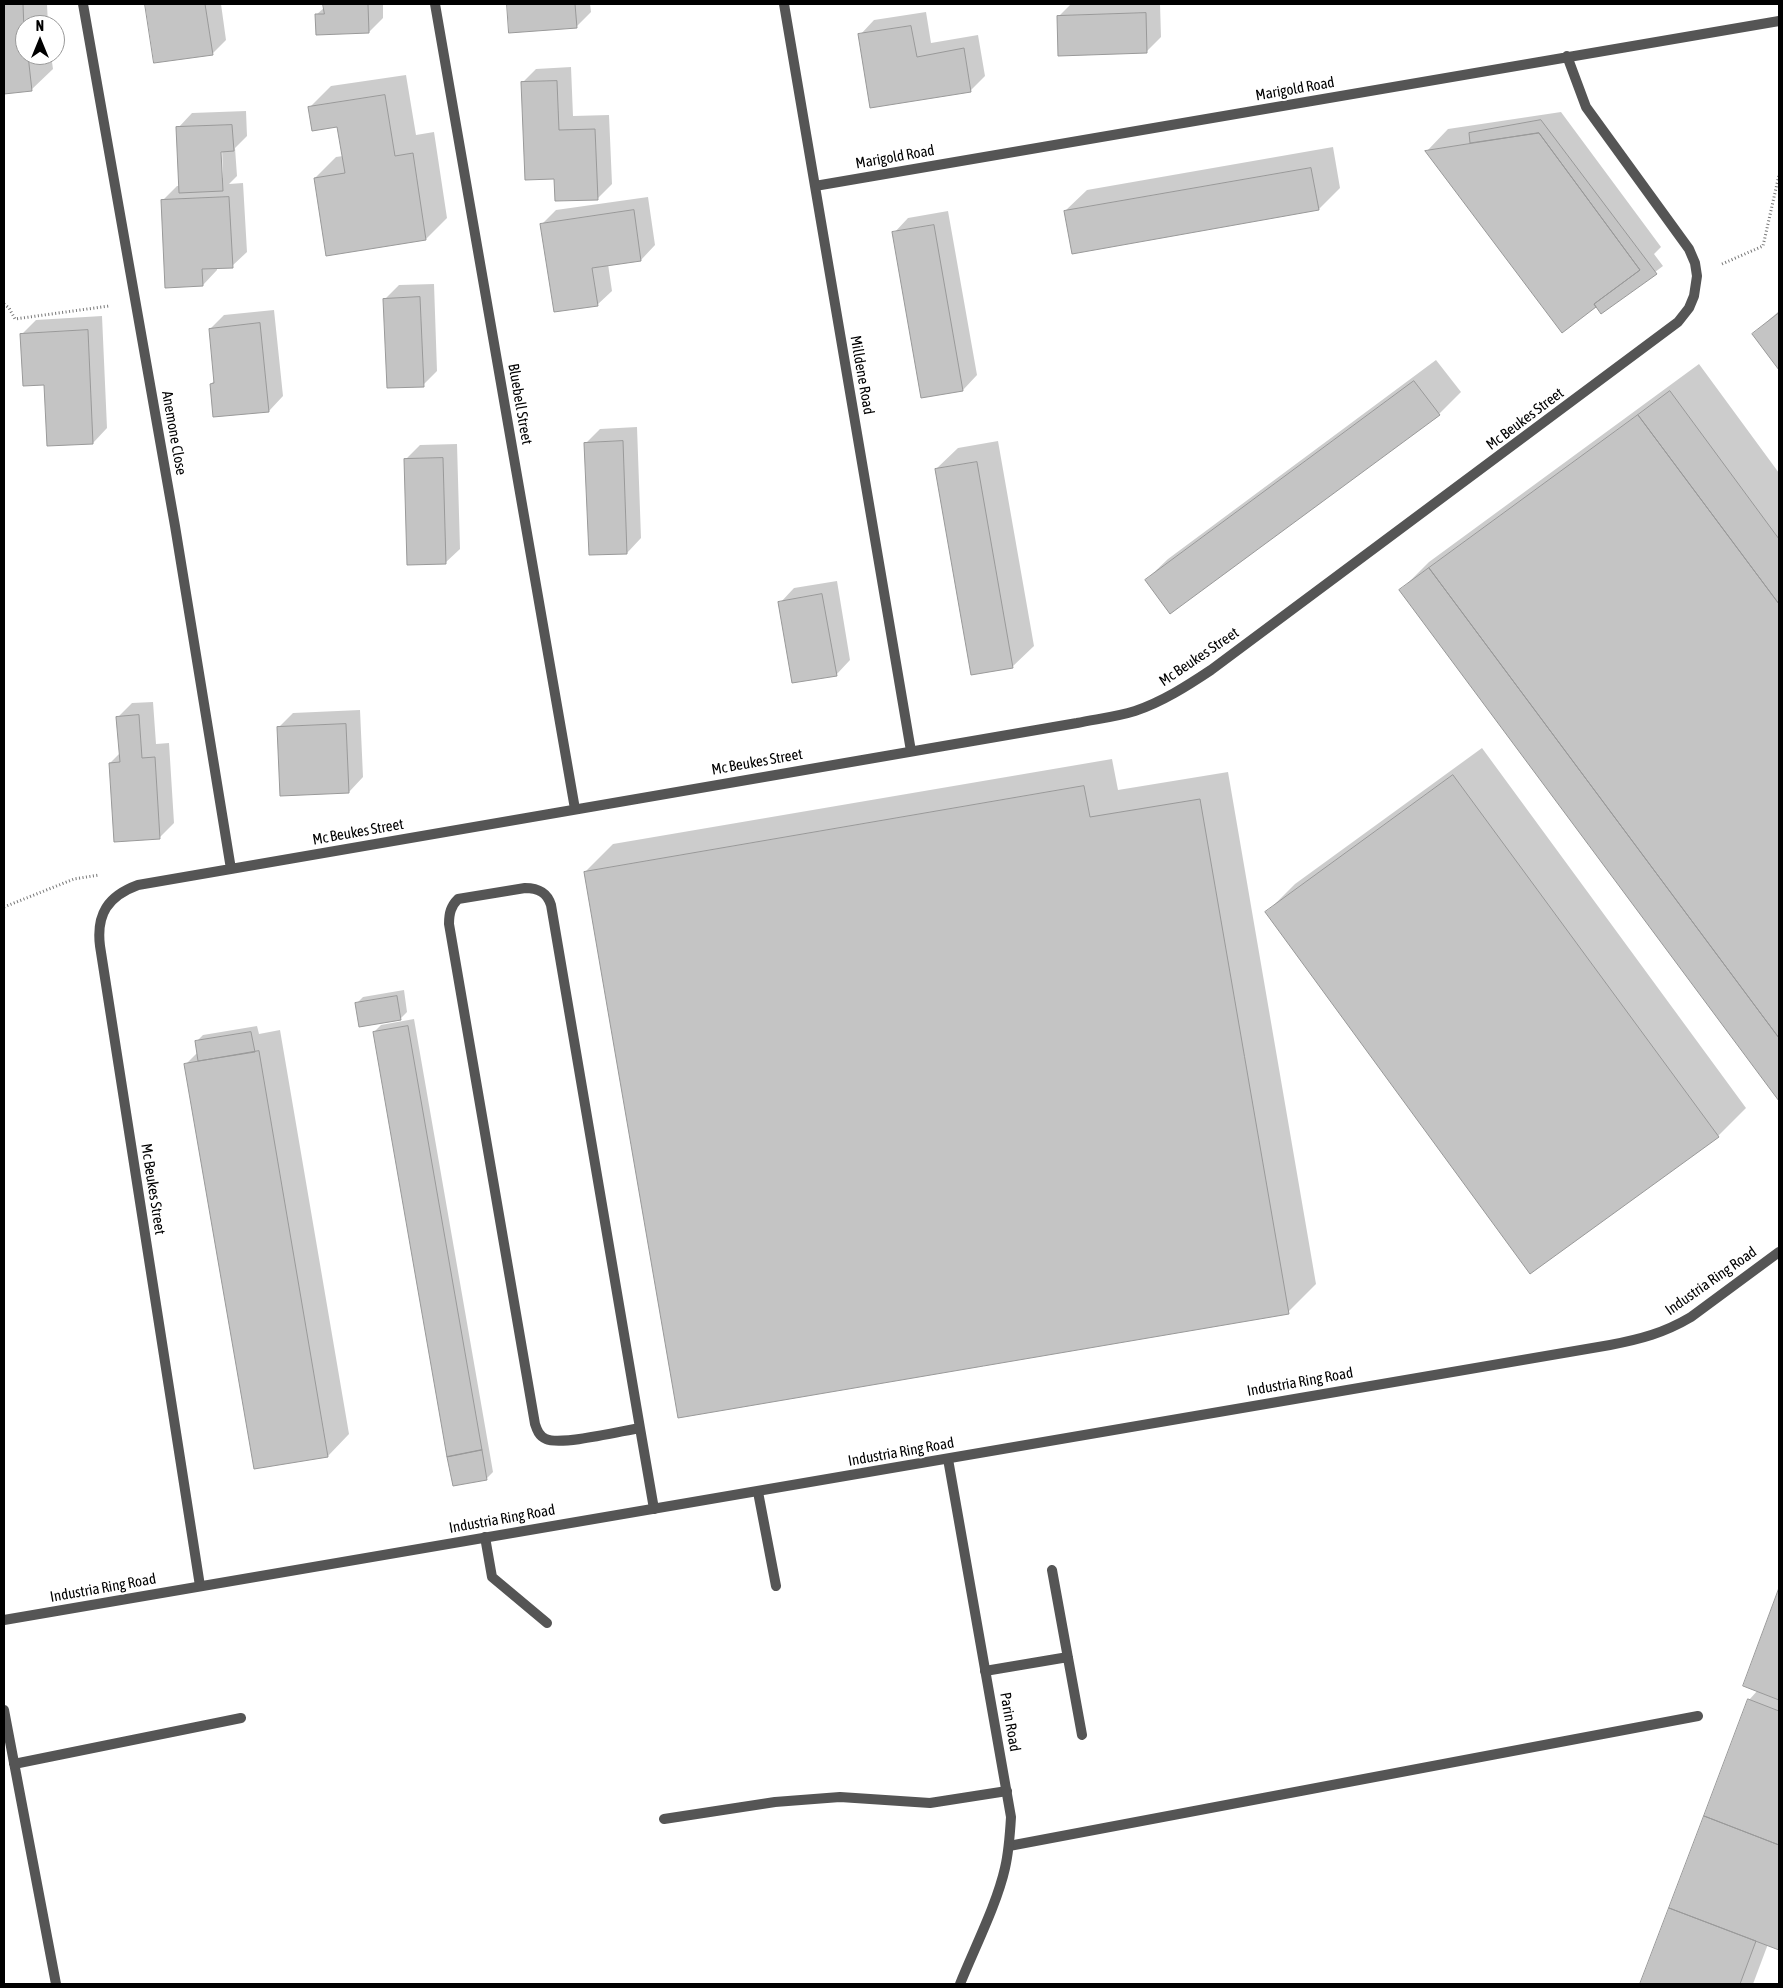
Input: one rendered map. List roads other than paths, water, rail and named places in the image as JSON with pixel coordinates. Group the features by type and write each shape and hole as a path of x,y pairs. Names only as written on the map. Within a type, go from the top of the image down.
{"street":[{"name":"Anemone Close","path":"82,4 175,526 231,869"},
{"name":"Bluebell Street","path":"435,4 574,809"},
{"name":"Milldene Road","path":"784,4 912,751"},
{"name":"Marigold Road","path":"815,186 1779,21"},
{"name":"Mc Beukes Street","path":"200,1586 103,966 99,928 108,904 115,896 126,889 138,885 1077,723 1133,711 1161,700 1187,686 1539,428 1678,322 1689,308 1694,296 1697,276 1689,249 1586,107 1567,56"},
{"path":"640,1428 554,1442 542,1437 535,1424 449,924 450,911 458,899 525,888 539,890 549,899 654,1509"},
{"name":"Industria Ring Road","path":"4,1620 1640,1339 1660,1333 1691,1317 1779,1252"},
{"name":"Parin Road","path":"948,1458 1011,1817 1005,1869 960,1984"},
{"path":"758,1492 776,1586"},
{"path":"485,1538 492,1577 547,1622"},
{"path":"1052,1570 1082,1736"},
{"path":"985,1671 1068,1656"},
{"path":"4,1710 56,1984"},
{"path":"1009,1846 1698,1716"},
{"path":"14,1764 241,1718"},
{"path":"664,1819 775,1802 840,1797 930,1803 1007,1791"}]}
